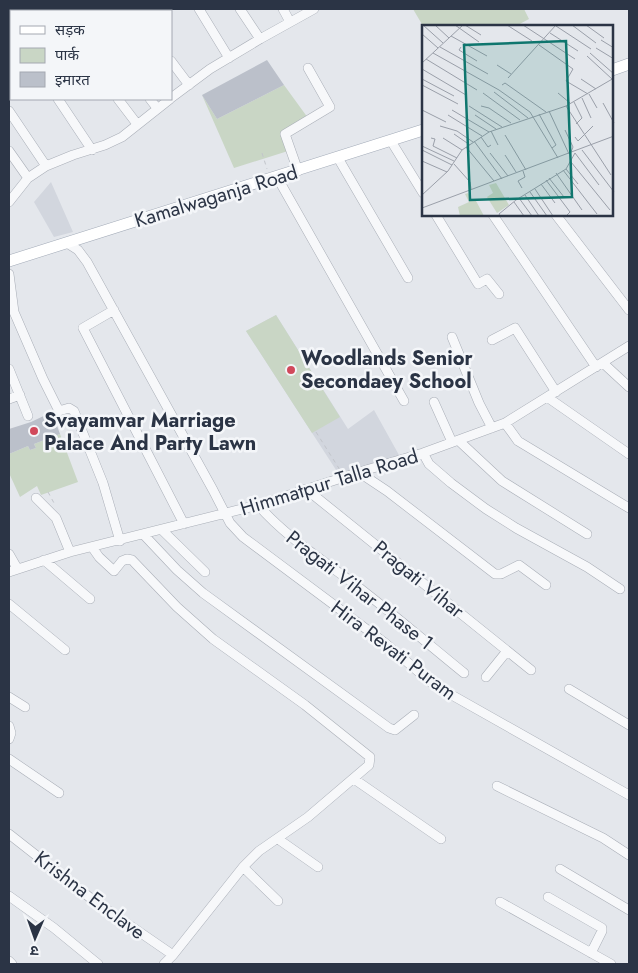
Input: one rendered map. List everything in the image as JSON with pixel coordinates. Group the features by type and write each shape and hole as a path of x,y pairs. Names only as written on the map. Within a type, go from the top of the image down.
{"main road":[{"path":"613,70 628,67"},
{"name":"Kamalwaganja Road","path":"9,261 422,130"}],"street":[{"path":"199,9 229,58"},
{"path":"240,9 260,39"},
{"path":"283,9 290,22"},
{"path":"172,97 229,58 314,9"},
{"path":"172,61 189,85"},
{"path":"298,171 285,134 330,107 308,68"},
{"path":"59,100 92,150"},
{"path":"119,100 137,124"},
{"path":"151,100 158,108"},
{"path":"9,202 28,178 46,166 72,155 105,146 122,137 168,100"},
{"path":"9,111 46,166"},
{"path":"392,141 422,191"},
{"path":"9,151 28,178"},
{"path":"338,158 408,278"},
{"path":"274,178 404,400"},
{"path":"437,216 478,284 487,279 498,294"},
{"path":"494,216 600,365 629,387"},
{"path":"557,216 629,310"},
{"name":"Hira Revati Puram","path":"67,243 78,250 86,262 225,515 243,536 385,643 434,685 629,795"},
{"path":"9,274 14,312 21,332 59,411 69,408 74,412 103,483 120,541"},
{"path":"114,310 83,328 184,524"},
{"path":"492,340 515,328 556,392"},
{"path":"452,337 479,403 492,428"},
{"name":"Himmatpur Talla Road","path":"13,570 70,552 225,515 423,453 504,423 628,348"},
{"path":"9,369 28,416"},
{"path":"9,399 20,395"},
{"path":"547,397 629,454"},
{"path":"434,402 455,441 502,481 587,534"},
{"path":"504,423 518,441 629,508"},
{"path":"423,453 429,464 486,509 620,589"},
{"path":"363,471 366,476 495,574 505,572 519,565 546,585"},
{"name":"Pragati Vihar","path":"306,489 531,670"},
{"path":"36,498 56,518 70,552"},
{"name":"Pragati Vihar Phase 1","path":"258,505 268,517 292,537 401,621 464,673"},
{"path":"162,530 205,572"},
{"path":"144,535 177,570 203,593 390,728 396,730 414,715"},
{"path":"92,547 99,557 114,571 122,561 132,560 177,607 213,639 305,705 370,757 369,765 354,779 308,817 259,851 243,867 173,956 164,964"},
{"path":"9,554 13,570"},
{"path":"44,560 90,599"},
{"path":"9,604 65,650"},
{"path":"486,677 507,650"},
{"path":"569,689 629,725"},
{"path":"9,697 25,707"},
{"path":"9,726 11,732 9,739"},
{"path":"9,759 58,793"},
{"path":"354,779 441,839"},
{"path":"497,786 603,838 629,855"},
{"name":"Krishna Enclave","path":"9,834 92,900 173,956"},
{"path":"278,839 318,867"},
{"path":"243,867 278,901"},
{"path":"560,869 629,910"},
{"path":"9,896 54,928 98,964"},
{"path":"548,897 602,928 590,952"},
{"path":"500,902 611,964"}],"path":[{"path":"262,152 274,178"},
{"path":"316,432 345,477"}],"shaded area":[{"path":"51,182 73,232 54,237 34,202"},
{"name":"Woodlands Senior Secondaey School","path":"276,315 348,429 374,410 399,455 377,464 338,473 246,331"}],"green space":[{"path":"413,9 524,9 529,19 518,25 422,25"},
{"path":"284,85 308,118 281,132 288,151 234,168 202,95 217,119"},
{"path":"276,315 340,417 312,433 246,331"},
{"path":"60,434 78,482 41,495 37,486 20,497 9,473 9,454 28,446 30,450 36,448 34,444"}],"building":[{"path":"267,60 284,85 217,119 202,95"},
{"name":"Svayamvar Marriage Palace And Party Lawn","path":"52,412 60,434 34,444 36,448 30,450 28,446 9,454 9,429 31,422"}],"place":[{"name":"Woodlands Senior Secondaey School","path":"291,370"},
{"name":"Svayamvar Marriage Palace And Party Lawn","path":"34,431"}]}
